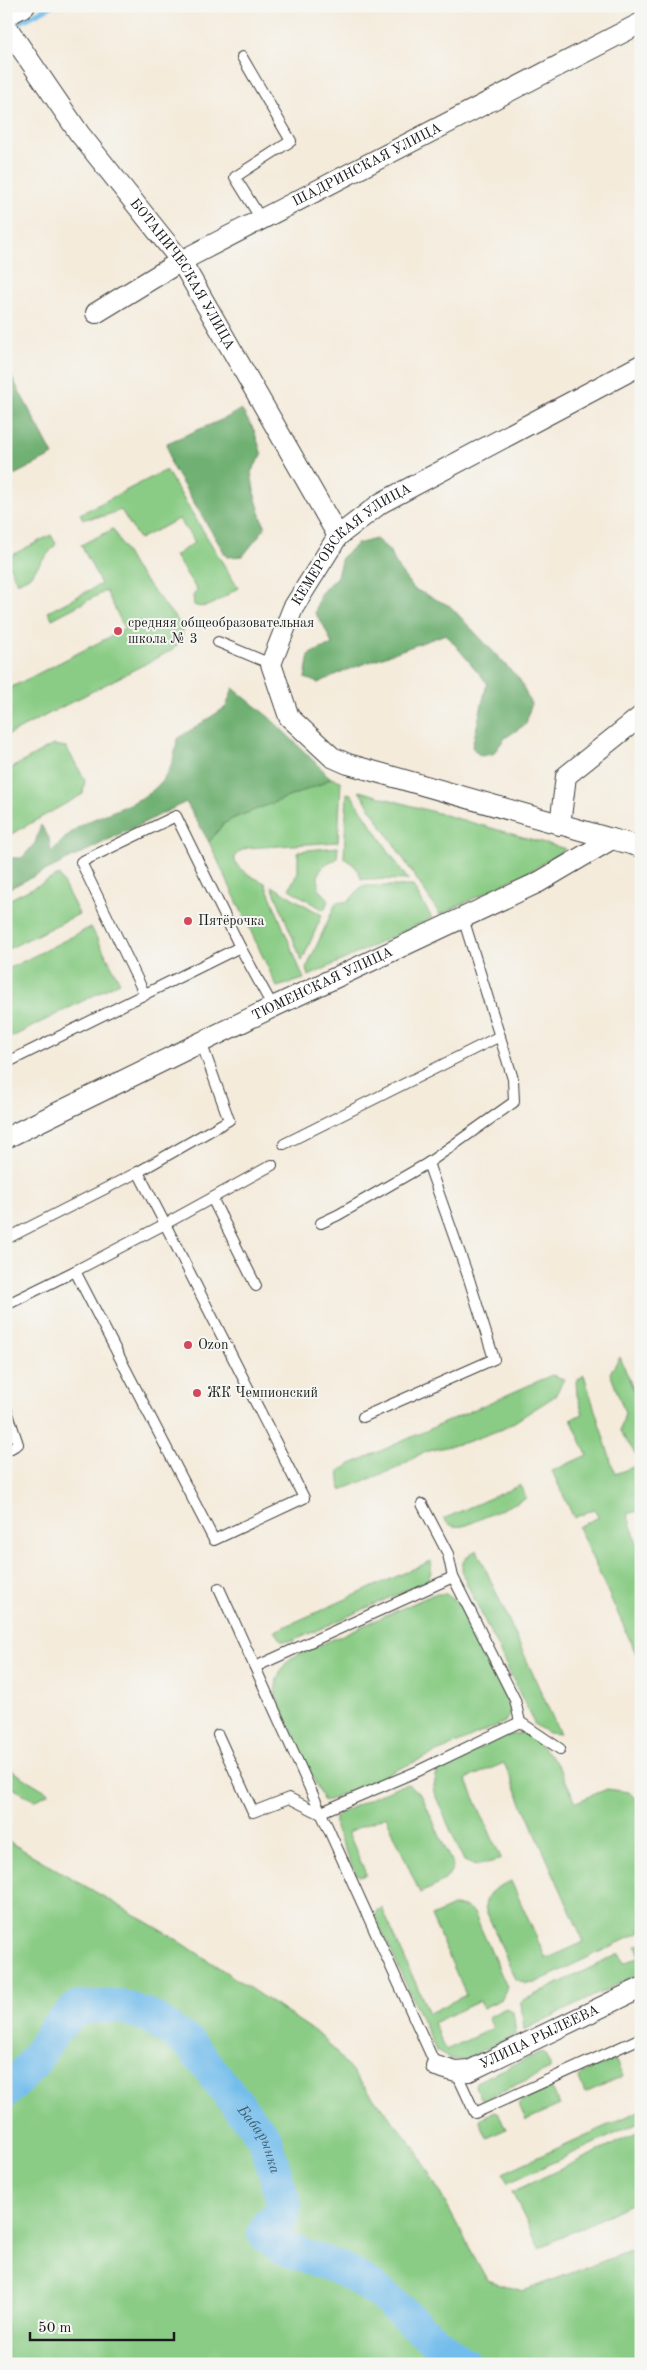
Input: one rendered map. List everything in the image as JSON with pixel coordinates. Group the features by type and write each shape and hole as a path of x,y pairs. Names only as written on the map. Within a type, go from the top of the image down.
{"street":[{"path":"6,16 25,6"},
{"name":"ШАДРИНСКАЯ УЛИЦА","path":"96,313 181,261 641,23"},
{"name":"БОТАНИЧЕСКАЯ УЛИЦА","path":"6,26 79,132 181,261 338,536"},
{"name":"КЕМЕРОВСКАЯ УЛИЦА","path":"271,664 293,608 338,536 381,503 641,365"},
{"path":"271,664 289,717 332,757 348,764 641,847"},
{"path":"560,825 566,776 641,716"},
{"name":"ТЮМЕНСКАЯ УЛИЦА","path":"6,1138 200,1042 539,882 612,839"},
{"name":"УЛИЦА РЫЛЕЕВА","path":"456,2072 469,2071 641,1988"},
{"path":"436,2066 456,2072"}],"lane":[{"path":"242,57 291,142 235,177 261,219"},
{"path":"218,642 271,664"},
{"path":"145,995 81,862 176,816 240,947 273,1007"},
{"path":"321,1223 428,1162 514,1102 513,1079 463,918"},
{"path":"6,1063 240,947"},
{"path":"284,1144 500,1036"},
{"path":"6,1240 138,1172 229,1120 200,1042"},
{"path":"363,1417 494,1359 469,1279 428,1162"},
{"path":"6,1305 75,1271 272,1165"},
{"path":"75,1271 214,1540 304,1498 138,1172"},
{"path":"212,1198 256,1286"},
{"path":"6,1408 18,1444 6,1450"},
{"path":"422,1504 448,1554 453,1577 515,1700 520,1722 560,1749"},
{"path":"255,1667 453,1577"},
{"path":"219,1588 319,1813 436,2066"},
{"path":"218,1735 253,1812 289,1798 319,1813 418,1771 520,1722"},
{"path":"456,2072 475,2113 641,2038"}],"green space":[{"path":"6,366 53,455 6,479"},
{"path":"241,409 254,430 262,455 251,472 255,496 265,528 243,556 227,557 171,465 167,443 226,418"},
{"path":"166,470 238,588 211,605 199,607 194,605 193,596 197,590 175,556 195,542 179,519 139,539 121,510 104,516 83,519 80,514"},
{"path":"113,529 134,567 181,625 183,633 181,639 172,650 6,736 6,690 125,629 106,591 52,619 48,612 101,584 81,545"},
{"path":"51,535 56,544 29,577 17,583 6,558"},
{"path":"376,539 389,550 399,570 414,589 450,606 520,680 531,704 526,724 505,738 493,754 480,756 472,747 487,683 446,634 344,671 318,683 305,678 309,654 332,644 324,626 315,613 320,594 337,576 342,557 357,544"},
{"path":"233,688 270,718 331,778 319,785 234,818 223,824 209,842 186,802 6,890 6,858 22,858 35,843 41,825 49,838 51,852 87,822 147,795 167,774 174,758 177,739 226,707"},
{"path":"53,745 66,747 85,780 83,794 6,837 6,771"},
{"path":"331,778 341,781 338,842 247,848 238,853 235,858 240,868 252,877 265,883 304,979 277,987 209,842 223,824 234,818 319,785"},
{"path":"359,791 566,849 534,869 440,915"},
{"path":"347,793 351,794 408,880 361,879 355,867 344,858"},
{"path":"338,847 337,859 323,866 319,873 319,889 329,899 324,910 289,889 298,872 298,851"},
{"path":"59,875 79,914 8,949 6,901"},
{"path":"272,886 322,915 302,961"},
{"path":"362,886 413,886 432,918 309,976 306,969 336,903 349,901"},
{"path":"91,927 120,982 6,1040 6,970"},
{"path":"620,1357 641,1408 641,1462 620,1431 625,1413 610,1373"},
{"path":"552,1375 564,1379 555,1396 505,1428 467,1442 424,1452 395,1469 341,1490 339,1471 351,1464"},
{"path":"584,1375 615,1474 641,1464 641,1510 627,1514 641,1554 641,1664 578,1527 599,1517 594,1509 574,1518 552,1471 587,1455 571,1419 583,1414 577,1395 576,1381"},
{"path":"520,1485 526,1498 467,1525 454,1526 443,1519"},
{"path":"477,1550 560,1734 548,1733 535,1725 464,1578 462,1564 469,1555"},
{"path":"431,1561 431,1572 427,1581 293,1641 282,1641 275,1631"},
{"path":"434,1594 446,1594 457,1602 509,1703 510,1713 505,1722 324,1802 276,1696 277,1680 283,1667 291,1658"},
{"path":"525,1733 551,1756 576,1802 607,1789 629,1792 641,1804 641,1932 535,1983 526,1984 515,1979 485,1908 488,1897 493,1890 511,1881 546,1959 584,1942 504,1763 466,1779 501,1858 491,1862 478,1865 464,1861 433,1790 437,1772 443,1765 510,1735"},
{"path":"6,1767 49,1793 35,1801 6,1784"},
{"path":"408,1784 422,1796 453,1866 451,1872 444,1880 420,1893 386,1816 348,1832 366,1874 360,1876 356,1874 335,1828 335,1817 340,1813 396,1787"},
{"path":"6,1840 173,1937 323,2037 416,2149 487,2280 523,2291 641,2247 641,2364 6,2364"},
{"path":"453,1906 466,1907 474,1913 507,1987 502,1999 483,2008 480,2001 433,2023 446,2050 493,2028 488,2017 506,2008 513,2012 516,2034 464,2060 450,2059 436,2051 375,1916 377,1911 382,1908 429,2013 466,1995 431,1916"},
{"path":"641,1944 641,1973 524,2030 521,2003 524,2000 619,1954 624,1963 640,1956 636,1946"},
{"path":"541,2052 545,2054 550,2069 485,2099 481,2098 475,2086 476,2082"},
{"path":"611,2061 616,2061 623,2076 585,2093 579,2079 581,2074"},
{"path":"549,2088 553,2090 560,2105 526,2120 519,2105 521,2101"},
{"path":"641,2110 641,2122 508,2183 503,2173"},
{"path":"494,2112 499,2114 506,2129 487,2138 480,2122 481,2118"},
{"path":"641,2131 641,2199 539,2248 512,2192"}],"waterway":[{"path":"20,22 51,6"},
{"name":"Бабарынка","path":"6,2091 30,2067 56,2028 77,2008 120,2006 151,2017 191,2045 265,2139 285,2207 281,2217 269,2223 264,2233 272,2241 292,2252 338,2268 365,2282 435,2342 465,2364"}],"place":[{"name":"средняя общеобразовательная школа № 3","path":"118,631"},
{"name":"Пятёрочка","path":"188,921"},
{"name":"Ozon","path":"188,1345"},
{"name":"ЖК Чемпионский","path":"197,1393"}]}
